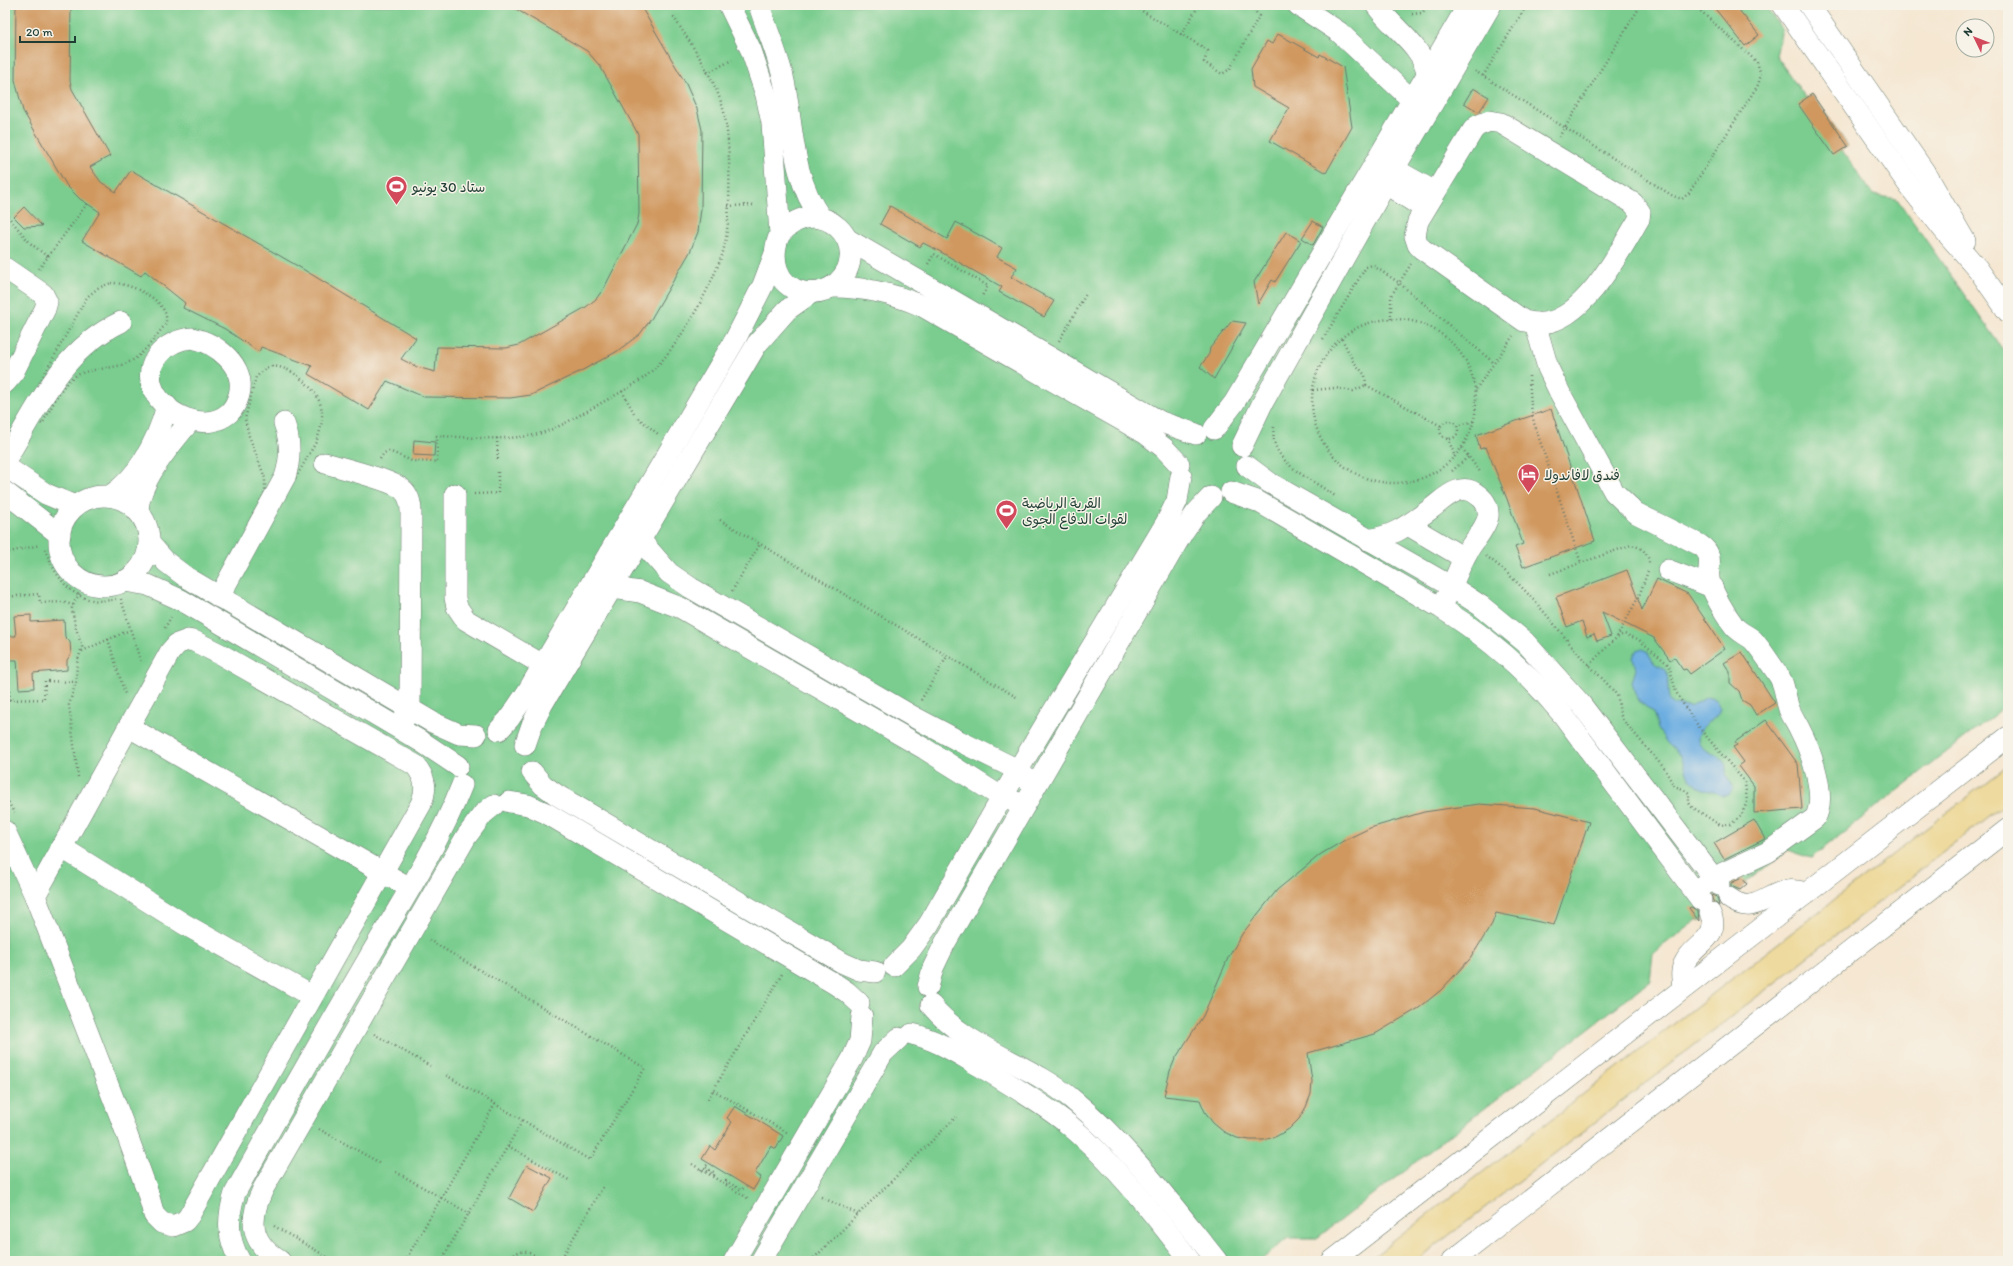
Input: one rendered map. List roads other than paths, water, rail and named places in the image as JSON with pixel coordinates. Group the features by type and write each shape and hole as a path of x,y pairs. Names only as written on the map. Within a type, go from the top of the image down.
{"street":[{"path":"729,5 751,50 766,95 772,123 780,234"},
{"path":"759,5 783,79 799,176 808,198 821,218"},
{"path":"1298,5 1339,32 1421,105"},
{"path":"1242,446 1263,402 1390,176 1421,105 1427,73 1468,5"},
{"path":"734,1261 856,1050 862,1029 860,1010 861,991 866,980 885,969 911,949 930,924 1018,770 1166,524 1177,501 1183,446 1205,432 1234,403 1421,105 1491,5"},
{"path":"1783,5 1926,208 1978,268 2008,312"},
{"path":"1809,5 1942,199 1978,268"},
{"path":"1388,7 1384,16 1418,51 1424,61 1427,73"},
{"path":"1388,7 1400,24 1413,36 1428,42 1444,44"},
{"path":"1866,124 1884,113"},
{"path":"1489,121 1501,123 1636,205 1640,216 1603,278 1593,290 1576,306 1557,318 1544,323 1529,322 1422,249 1416,241 1415,230 1418,221 1430,201 1473,130 1483,122 1489,121"},
{"path":"1390,176 1430,201"},
{"path":"809,216 821,218 832,222 841,229 847,239 850,252 849,266 843,278 833,287 822,292 811,293 795,288 781,278 776,267 774,256 775,244 780,234 788,225 798,219 809,216"},
{"path":"833,287 851,287 887,292 922,306 1146,434 1164,448 1180,470 1190,488 1203,496 1211,497 1231,492 1242,481 1247,466 1246,455 1242,446 1230,434 1205,432 1161,422 847,239"},
{"path":"499,730 518,707 744,322 763,285 774,256"},
{"path":"5,268 43,294 47,306 12,375 5,383"},
{"path":"524,745 536,715 757,344 787,310 811,293"},
{"path":"5,461 50,386 68,361 90,340 103,331 121,322"},
{"path":"1529,322 1554,381 1610,486 1624,503 1636,513 1704,548 1711,561 1709,575 1712,587 1732,624 1752,640 1783,683 1790,711 1811,755 1818,786 1819,805 1816,818 1759,857 1702,901"},
{"path":"192,338 210,344 233,364 238,372 240,392 237,402 225,416 208,423 191,420 167,406 154,391 152,382 153,363 158,355 172,342 192,338"},
{"path":"110,496 125,485 137,470 159,431 167,406"},
{"path":"138,511 142,491 148,479 172,443 191,420"},
{"path":"219,597 285,477 289,466 290,444 284,423"},
{"path":"326,463 374,478 401,489 406,494 411,505 410,709 398,728"},
{"path":"5,466 46,494 76,506"},
{"path":"1247,466 1270,483 1452,587 1506,625 1525,642 1564,683 1612,743 1721,887 1741,905 1748,906 1762,902 1779,891 1788,889 1805,893"},
{"path":"1368,540 1391,535 1408,525 1445,496 1463,489 1472,490 1487,504 1488,516 1480,533 1468,551 1442,608"},
{"path":"5,492 60,535"},
{"path":"1231,492 1257,501 1442,608 1490,641 1549,698 1702,901 1713,923 1712,933 1684,962 1682,970 1683,987"},
{"path":"455,494 455,598 457,607 466,620 543,665"},
{"path":"110,496 129,503 138,511 148,526 150,544 146,559 124,592 115,585 83,589 62,558 60,535 65,519 76,506 89,498 110,496"},
{"path":"761,1261 883,1053 922,1026 928,1017 933,968 945,943 1183,532 1196,513 1211,497"},
{"path":"1408,525 1468,551"},
{"path":"641,541 669,573 723,607 912,716 1018,770 1030,796"},
{"path":"150,544 176,570 219,597 410,709 449,730 476,736"},
{"path":"1668,570 1712,587"},
{"path":"124,592 148,585 171,594 398,728 460,776 475,799 484,803 528,805 546,813 847,992 860,1010 868,1026 877,1033 888,1038 906,1036 932,1040 951,1049 1017,1088 1069,1125 1102,1156 1167,1231 1190,1261 1212,1254 1132,1158 1072,1099 1045,1080 955,1028 929,996 922,978 914,972 905,967 885,969 855,968 837,959 557,795 543,785 532,772"},
{"path":"613,588 640,592 681,608 925,749 1002,798 1014,802 1030,796"},
{"path":"10,823 35,896 122,1121 157,1220 167,1225 174,1226 185,1221 189,1216 266,1076 382,872 424,796 424,779 415,765 220,654 194,641 188,640 177,644 173,648 35,896"},
{"path":"129,727 410,888"},
{"path":"240,1261 230,1239 228,1228 229,1210 235,1193 292,1090 410,888 450,814 460,776 463,748 476,736 487,731 499,730 509,733 524,745 531,758 532,772 527,786 522,793 483,814 466,837 263,1189 253,1214 254,1232 263,1246 280,1261"},
{"path":"1332,1261 1683,987 2008,737"},
{"path":"1452,1261 2008,829"},
{"path":"61,847 184,924 312,996"},
{"path":"266,1076 292,1090"}],"water":[{"path":"1643,649 1647,651 1654,663 1665,670 1668,679 1669,697 1674,705 1690,707 1707,697 1716,700 1720,709 1718,714 1702,728 1698,740 1702,748 1724,761 1726,766 1726,774 1732,787 1729,795 1722,796 1713,791 1703,790 1690,780 1681,756 1667,743 1658,729 1653,712 1640,702 1635,694 1632,682 1636,669 1633,657 1636,651"}],"place":[{"name":"ستاد 30 يونيو","path":"396,206"},
{"name":"فندق لافاندولا","path":"1528,494"},
{"name":"القرية الرياضية لقوات الدفاع الجوى","path":"1006,530"}]}
